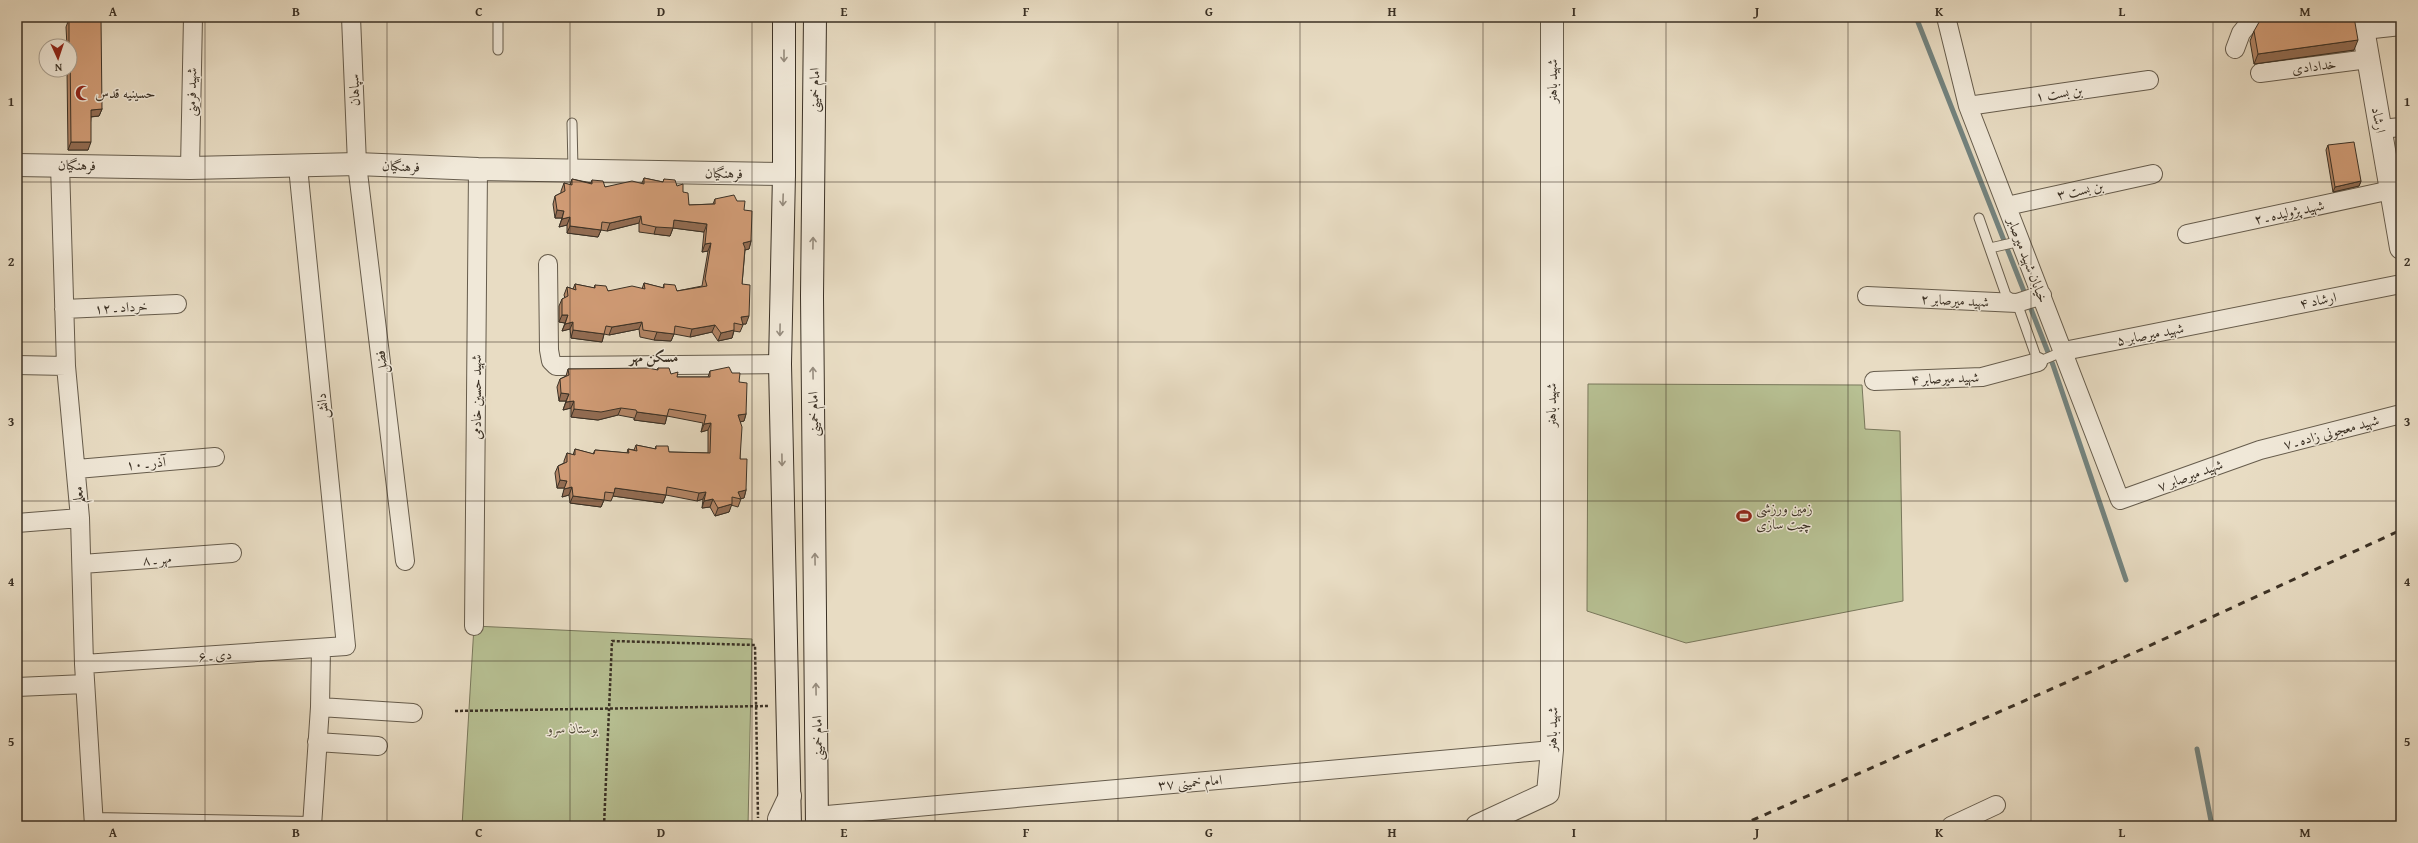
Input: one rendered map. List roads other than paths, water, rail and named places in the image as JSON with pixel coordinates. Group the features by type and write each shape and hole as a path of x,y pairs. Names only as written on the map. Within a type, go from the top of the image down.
{"street":[{"name":"شهید فرمنی","path":"190,168 193,17"},
{"name":"سپاهان","path":"351,17 357,164"},
{"name":"امام خمینی","path":"784,17 784,174 780,295 780,364 788,706 787,814"},
{"name":"امام خمینی","path":"815,17 812,296 821,814"},
{"name":"شهید باهنر","path":"1477,826 1548,793 1552,750 1552,17"},
{"name":"خیابان شهید میرصابر","path":"1946,17 1968,106 2064,351 2120,500"},
{"path":"2235,49 2241,33 2254,17"},
{"path":"2362,24 2401,26"},
{"name":"ارشاد","path":"2362,24 2368,59 2391,128 2391,190 2399,222 2401,248"},
{"name":"خدادادی","path":"2260,73 2368,59"},
{"name":"بن بست ۱","path":"1968,106 2149,80"},
{"name":"فرهنگیان","path":"17,165 190,168 298,167 357,164 478,169 573,169 784,174"},
{"name":"فضل","path":"357,164 405,561"},
{"name":"معلم","path":"60,165 66,366 77,469 80,518 84,664 94,824"},
{"name":"دانش","path":"298,167 346,646"},
{"name":"شهید حسین خادمی","path":"474,626 478,169"},
{"name":"بن بست ۳","path":"2008,206 2153,174"},
{"name":"شهید پژولیده ـ ۲","path":"2187,234 2391,190"},
{"path":"548,264 549,350 551,361 556,366 780,364"},
{"name":"ارشاد ۴","path":"2235,317 2401,284"},
{"path":"780,295 812,296"},
{"name":"شهید میرصابر ۲","path":"1867,296 2017,303 2042,295"},
{"name":"خرداد ـ ۱۲","path":"64,309 177,304"},
{"name":"شهید میرصابر ۵","path":"2064,351 2235,317"},
{"name":"شهید میرصابر ۴","path":"1874,380 1982,377 2038,362"},
{"path":"17,365 66,366"},
{"name":"شهید معجونی زاده ـ ۷","path":"2260,450 2401,414"},
{"name":"شهید میرصابر ۷","path":"2120,500 2260,450"},
{"name":"آذر ـ ۱۰","path":"77,469 215,457"},
{"path":"17,523 80,518"},
{"name":"مهر ـ ۸","path":"82,564 232,553"},
{"name":"دی ـ ۶","path":"84,664 346,646"},
{"path":"94,824 312,826 320,707 321,648"},
{"path":"17,687 85,684"},
{"path":"320,707 414,713"},
{"path":"318,742 378,746"},
{"name":"امام خمینی ۳۷","path":"821,814 1552,750"},
{"path":"1951,826 1996,805"}],"lane":[{"path":"498,17 498,50"},
{"path":"572,123 573,169"},
{"path":"1979,218 2006,295 2017,303 2038,362 2064,351"},
{"path":"1990,248 2021,241"}],"waterway":[{"path":"1916,17 2053,365 2126,580"},
{"path":"2197,749 2212,826"}],"railway":[{"path":"1739,826 2138,651 2401,530"}],"place":[{"name":"حسینیه قدس","path":"83,93"},
{"name":"زمین ورزشی چیت سازی","path":"1744,516"}],"district":[{"name":"مسکن مهر","path":"654,357"}],"park label":[{"name":"بوستان سرو","path":"573,728"}]}
